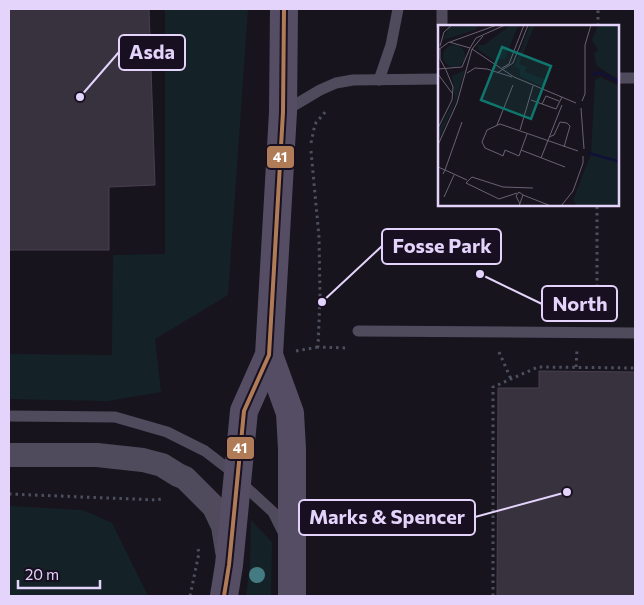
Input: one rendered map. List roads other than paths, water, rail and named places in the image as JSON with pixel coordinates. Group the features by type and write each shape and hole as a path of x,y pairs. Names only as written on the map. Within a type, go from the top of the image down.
{"street":[{"path":"224,596 229,565 244,411 269,355 283,112 284,9"},
{"path":"269,355 290,413 292,449 292,596"},
{"path":"9,455 97,455 143,460 162,465 185,478 214,507 223,526 229,565"}],"lane":[{"path":"379,80 391,46 398,9"},
{"path":"442,9 442,25"},
{"path":"619,78 635,78"},
{"path":"283,112 320,90 336,83 354,80 438,80"},
{"path":"358,331 635,333"},
{"path":"9,416 115,418 167,432 206,452 231,471 237,479 273,512 292,549"}],"place":[{"name":"Asda","path":"80,97"},
{"name":"North","path":"480,274"},
{"name":"Fosse Park","path":"322,302"},
{"name":"Marks & Spencer","path":"567,492"}]}
